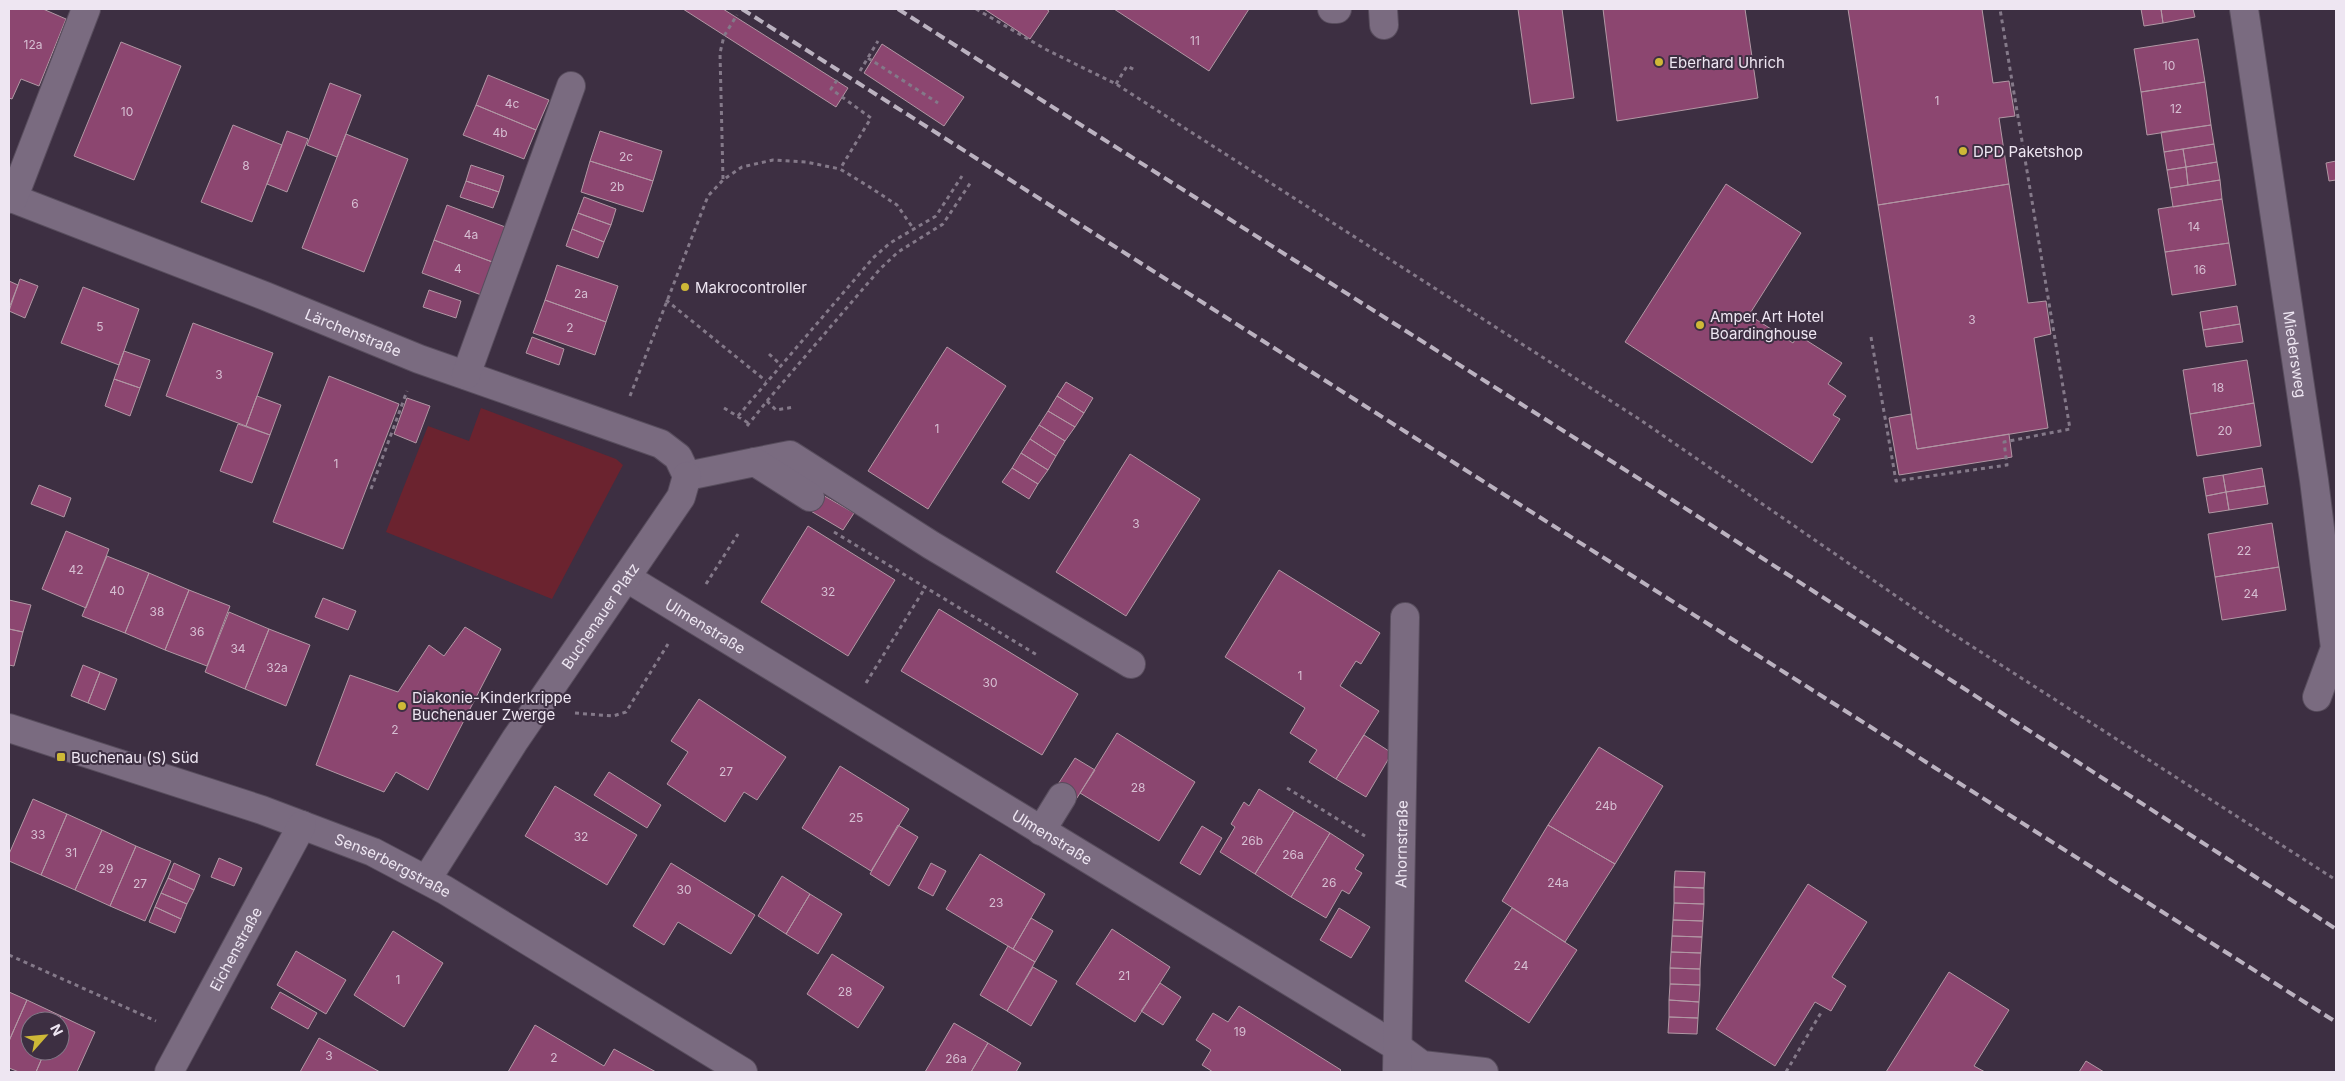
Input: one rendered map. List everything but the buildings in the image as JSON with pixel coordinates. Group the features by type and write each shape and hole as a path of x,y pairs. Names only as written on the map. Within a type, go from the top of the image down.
{"street":[{"path":"11,198 86,9"},
{"path":"1332,9 1337,9"},
{"name":"Miedersweg","path":"2244,9 2314,480 2336,648 2317,697"},
{"path":"466,376 571,86"},
{"name":"Lärchenstraße","path":"11,198 247,289 419,359 661,444 678,457 687,476"},
{"path":"687,476 790,455 930,545 1131,664"},
{"path":"755,462 810,497"},
{"name":"Buchenauer Platz","path":"427,880 515,740 681,497 687,476"},
{"name":"Ulmenstraße","path":"627,578 1041,831 1398,1060 1422,1065 1484,1072"},
{"name":"Ahornstraße","path":"1398,1060 1405,617"},
{"name":"Senserbergstraße","path":"9,728 302,824 373,852 427,880 730,1069"},
{"path":"1041,831 1062,798"},
{"name":"Eichenstraße","path":"169,1072 302,824"}],"path":[{"path":"976,9 1047,50 1116,84 1639,419 1931,620 2336,880"},
{"path":"1871,337 1896,481 2007,465 2004,442 2070,429 2000,9"},
{"path":"723,180 720,53 724,36 736,16"},
{"path":"860,71 878,41"},
{"path":"868,58 938,103"},
{"path":"1116,84 1127,66 1135,70"},
{"path":"836,80 831,89 871,118 840,170"},
{"path":"618,428 666,300 708,196 723,180 742,167 773,160 806,162 840,170 897,205 913,228"},
{"path":"738,416 873,258 890,243 936,216 962,176"},
{"path":"767,401 880,270 898,252 943,224 970,182"},
{"path":"666,300 766,381"},
{"path":"769,354 780,365"},
{"path":"371,489 419,359"},
{"path":"834,532 1037,655"},
{"path":"572,713 613,716 626,712 738,534"},
{"path":"847,713 925,588"},
{"path":"1287,788 1401,858"},
{"path":"9,955 188,1036"},
{"path":"1786,1072 1822,1011"}],"shaded area":[{"path":"481,408 616,459 623,465 552,599 386,532 428,426 469,441"}],"railway":[{"path":"742,9 2336,1022"},
{"path":"898,9 1660,492 2336,929"}],"place":[{"name":"Eberhard Uhrich","path":"1659,62"},
{"name":"DPD Paketshop","path":"1963,151"},
{"name":"Makrocontroller","path":"685,287"},
{"name":"Amper Art Hotel Boardinghouse","path":"1700,325"},
{"name":"Diakonie-Kinderkrippe Buchenauer Zwerge","path":"402,706"},
{"name":"Buchenau (S) Süd","path":"61,757"}]}
